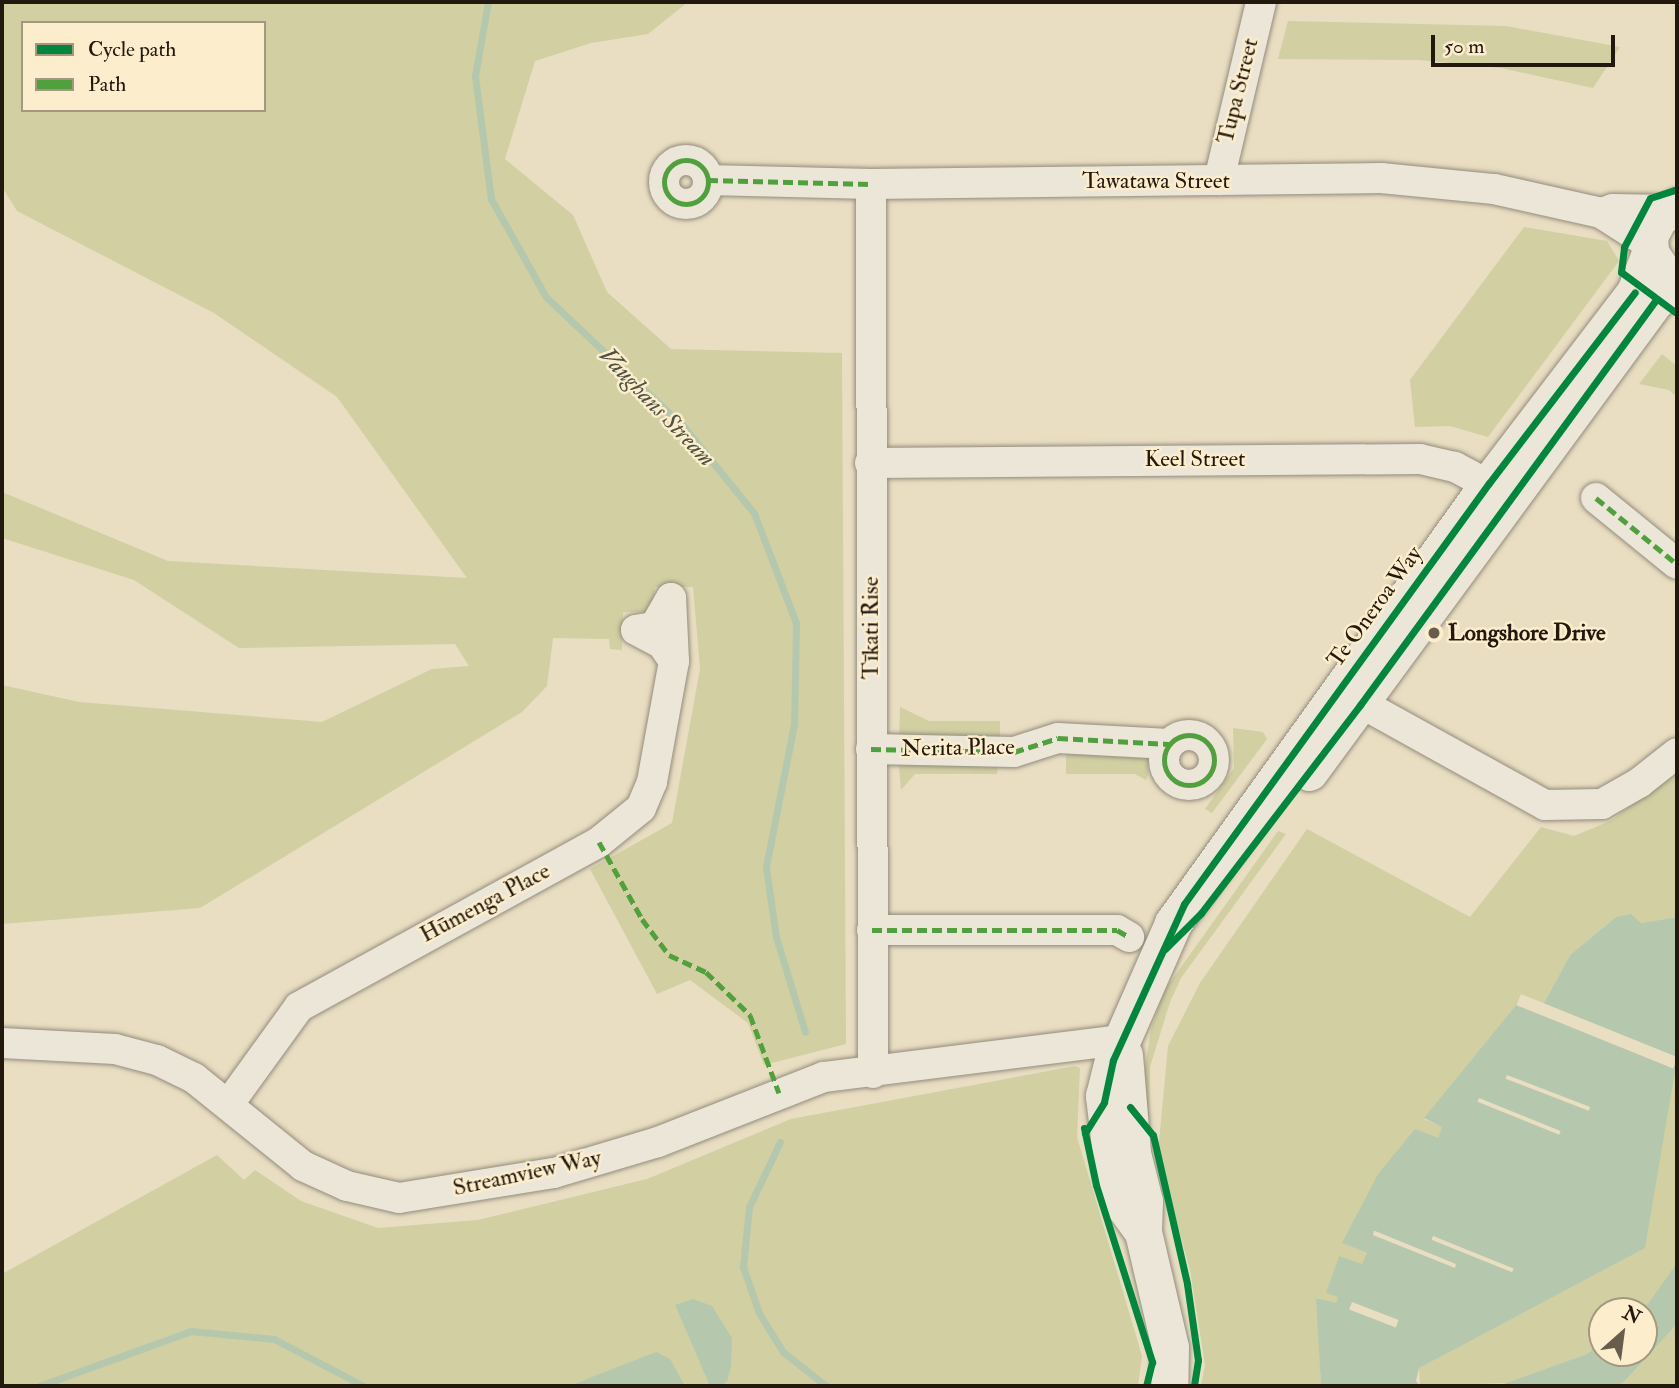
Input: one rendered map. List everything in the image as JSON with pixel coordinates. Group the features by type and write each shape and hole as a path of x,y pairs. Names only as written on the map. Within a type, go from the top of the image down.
{"street":[{"name":"Tupa Street","path":"1219,180 1261,2"},
{"name":"Tawatawa Street","path":"708,180 871,184 1381,178 1494,189 1601,213 1650,249"},
{"name":"Tīkati Rise","path":"871,184 873,1073"},
{"name":"Tawatawa Street","path":"1601,213 1613,209 1673,208"},
{"name":"Te Oneroa Way","path":"1169,1386 1165,1313 1143,1232 1124,1206 1114,1180 1103,1115 1107,1080 1121,1040 1145,946 1349,697 1501,490 1635,292 1650,249 1652,228 1673,208"},
{"name":"Te Oneroa Way","path":"1501,490 1655,301 1677,281 1662,271 1650,249"},
{"name":"Keel Street","path":"870,463 1420,459 1501,490"},
{"path":"1596,498 1677,564"},
{"name":"Hūmenga Place","path":"228,1105 299,1007 599,842 641,808 652,782 674,661"},
{"path":"1349,697 1537,801 1561,807 1602,804 1639,783 1677,753"},
{"name":"Nerita Place","path":"872,749 1014,752 1058,738 1169,744"},
{"path":"872,930 1117,930 1145,946"},
{"name":"Streamview Way","path":"2,1043 115,1049 157,1060 194,1078 303,1166 347,1186 399,1198 554,1173 658,1142 824,1077 1121,1040"}],"shaded area":[{"path":"2,2 688,2 648,34 591,43 535,61 505,159 573,215 607,292 671,349 842,353 846,1044 764,1065 748,1023 690,980 657,994 590,869 672,823 700,669 693,587 655,587 652,612 623,612 622,650 610,649 609,639 553,638 547,686 522,712 200,908 2,924 2,685 79,702 322,722 432,669 469,666 455,644 239,648 134,580 2,538 2,492 168,561 467,578 337,397 214,313 17,211 2,187"},
{"path":"1288,21 1506,26 1620,47 1593,88 1501,68 1419,60 1278,59"},
{"path":"1524,227 1607,241 1619,261 1488,437 1450,426 1415,427 1410,380"},
{"path":"1662,354 1677,366 1677,397 1669,390 1639,384"},
{"path":"900,707 929,721 1000,721 1000,744 899,743"},
{"path":"1233,728 1263,732 1267,739 1212,813 1205,809 1234,768"},
{"path":"1066,754 1148,758 1148,775 1146,780 1135,774 1066,774"},
{"path":"899,765 998,765 997,774 915,774 901,790"},
{"path":"1677,769 1677,917 1641,923 1616,917 1570,955 1543,1005 1424,1119 1443,1127 1438,1138 1343,1243 1367,1253 1363,1264 1336,1304 1317,1298 1321,1386 1201,1386 1205,1365 1190,1270 1158,1153 1168,1046 1200,983 1307,829 1470,917 1541,827 1574,836 1612,820"},
{"path":"1278,831 1286,834 1181,978 1170,1002 1150,1067 1149,1126 1141,1113 1143,1081 1151,1029 1164,991"},
{"path":"1631,914 1641,923 1677,917 1677,1059 1645,1248 1419,1368 1416,1381 1420,1386 1321,1386 1316,1298 1336,1303 1338,1297 1326,1293 1339,1256 1362,1264 1367,1253 1342,1243 1378,1174 1415,1129 1438,1138 1442,1127 1424,1118 1522,998 1543,1005 1570,955 1616,917"},
{"path":"1677,1059 1677,1263 1656,1297 1588,1297 1588,1353 1509,1383 1420,1386 1419,1368"},
{"path":"1075,1066 1080,1068 1077,1137 1142,1356 1138,1386 2,1386 2,1274 217,1155 244,1180 255,1170 301,1201 378,1228 478,1220 647,1179 791,1119"},
{"path":"1677,1263 1677,1324 1658,1345 1658,1297 1653,1297"},
{"path":"693,1299 712,1306 732,1338 731,1366 727,1382 719,1386 710,1386 675,1305"},
{"path":"1677,1324 1677,1386 1616,1386 1624,1382 1638,1367 1658,1367 1658,1345"},
{"path":"656,1352 670,1359 685,1386 569,1386"},
{"path":"1587,1354 1588,1367 1638,1367 1624,1382 1616,1386 1498,1386"}],"pier":[{"path":"1521,994 1677,1057 1673,1068 1517,1005"},
{"path":"1507,1075 1590,1107 1589,1111 1506,1079"},
{"path":"1479,1098 1561,1131 1559,1135 1478,1102"},
{"path":"1374,1231 1456,1264 1455,1268 1373,1235"},
{"path":"1433,1236 1514,1269 1512,1272 1432,1240"},
{"path":"1352,1302 1399,1320 1396,1327 1349,1309"}],"waterway":[{"name":"Vaughans Stream","path":"488,2 475,76 491,199 546,297 684,427 754,513 796,623 794,724 766,867 776,937 805,1032"},
{"path":"780,1142 749,1207 743,1267 759,1313 783,1352 826,1386"},
{"name":"Vaughans Stream","path":"39,1386 191,1331 274,1339 364,1386"}],"marked path":[{"path":"686,160 695,161 702,166 707,173 708,182 707,191 702,198 695,203 686,204 677,203 670,198 665,191 664,182 665,173 670,166 677,161 686,160"},
{"path":"708,180 871,184"},
{"path":"1596,498 1677,564"},
{"path":"1189,735 1207,742 1214,760 1207,778 1189,785 1171,778 1164,760 1171,742 1189,735"},
{"path":"871,749 1014,752 1058,738 1169,744"},
{"path":"599,842 642,919 669,955 706,972 750,1015 779,1093"},
{"path":"872,930 1117,930 1129,937"}],"cycle path":[{"path":"1675,312 1621,272 1624,247 1650,198 1677,189"},
{"path":"1085,1133 1104,1102 1113,1060 1184,904 1489,483 1635,292"},
{"path":"1165,949 1201,913 1360,705 1655,301"},
{"path":"1130,1107 1153,1135 1187,1284 1198,1360 1194,1386"},
{"path":"1084,1128 1096,1185 1152,1362 1146,1386"}],"place":[{"name":"Longshore Drive","path":"1434,633"}]}
